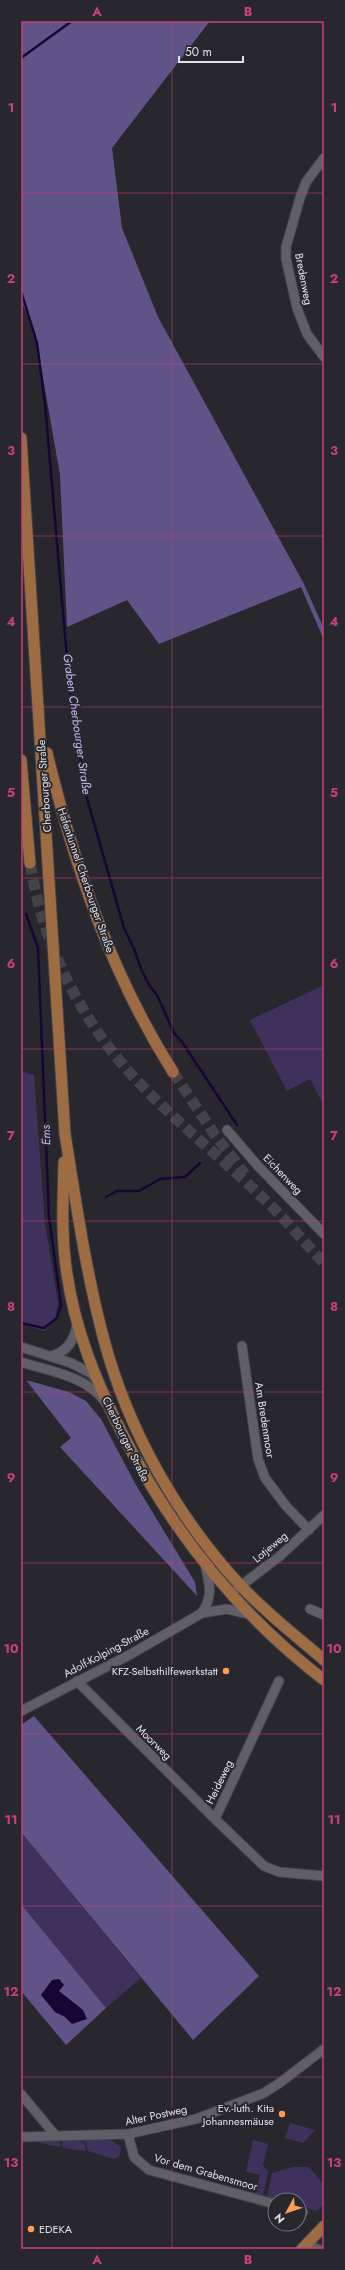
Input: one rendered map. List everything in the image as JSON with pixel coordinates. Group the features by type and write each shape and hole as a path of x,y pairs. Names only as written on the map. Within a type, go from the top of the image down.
{"main road":[{"name":"Cherbourger Straße","path":"21,438 65,1134 62,1238 67,1275 77,1323 111,1412 148,1483 205,1564 230,1594 248,1614 293,1656 324,1680"},
{"path":"21,555 25,506"},
{"name":"Hafentunnel Cherbourger Straße","path":"40,723 57,793 101,930 136,1009 173,1072"},
{"path":"21,760 30,863"},
{"name":"Cherbourger Straße","path":"65,1134 89,1275 110,1361 144,1444 168,1487 200,1535 241,1586 324,1660"},
{"path":"110,1361 102,1372 96,1376 118,1392 126,1403"},
{"path":"304,2247 324,2226"}],"street":[{"name":"Bredenweg","path":"324,158 306,182 286,247 286,261 297,308 307,334 324,358"},
{"name":"Eichenweg","path":"227,1130 258,1166 324,1234"},
{"path":"51,1356 58,1354 68,1346 73,1339 77,1323"},
{"name":"Am Bredenmoor","path":"242,1346 258,1459 265,1478 286,1506 309,1530"},
{"path":"21,1347 78,1366 96,1376"},
{"path":"21,1362 80,1381 102,1398 111,1412"},
{"path":"80,1381 96,1376"},
{"name":"Lotjeweg","path":"230,1594 309,1530 324,1515"},
{"path":"202,1613 209,1602 210,1591 205,1564"},
{"name":"Adolf-Kolping-Straße","path":"21,1711 131,1654 202,1613 227,1609 248,1614"},
{"path":"310,1609 324,1615"},
{"name":"Moorweg","path":"77,1681 215,1819"},
{"name":"Heideweg","path":"279,1681 215,1819 264,1866 279,1872 324,1876"},
{"name":"Alter Postweg","path":"21,2136 128,2134 196,2119 264,2093 282,2082 324,2049"},
{"path":"21,2094 55,2135"},
{"name":"Vor dem Grabensmoor","path":"128,2134 134,2157 149,2170 267,2202"},
{"path":"304,2247 318,2249"}],"shaded area":[{"path":"21,21 210,21 112,148 122,228 158,317 304,584 324,629 324,640 301,587 159,644 127,600 67,627 60,475 35,332 21,300"},
{"path":"324,985 324,1106 310,1079 287,1091 250,1020"},
{"path":"21,1071 34,1075 45,1224 58,1302 55,1320 45,1331 21,1324"},
{"path":"26,1380 69,1392 86,1401 101,1419 136,1485 195,1582 197,1596 60,1447 71,1438"},
{"path":"34,1716 259,1976 193,2040 21,1832 21,1725"},
{"path":"21,1832 141,1978 106,2008 21,1904"},
{"path":"21,1904 106,2008 66,2045 21,1991"},
{"path":"59,1979 64,1985 59,1991 83,2010 87,2019 72,2024 65,2017 55,2012 41,1995 52,1980"},
{"path":"290,2123 315,2130 303,2143 285,2138"},
{"path":"65,2138 80,2140 85,2144 86,2151 63,2148 62,2143"},
{"path":"109,2139 121,2147 119,2157 114,2159 88,2151 86,2143 81,2140"},
{"path":"58,2140 61,2145 59,2147 35,2142"},
{"path":"253,2140 268,2144 263,2165 268,2172 263,2195 256,2194 260,2175 246,2172"},
{"path":"292,2167 309,2167 324,2185 324,2204 317,2211 307,2208 307,2192 268,2192 272,2173"}],"waterway":[{"path":"21,58 72,21"},
{"name":"Graben Cherbourger Straße","path":"21,291 37,343 45,404 70,693 86,795 124,928 135,951 141,969 149,985 157,995 174,1033 182,1042 237,1125"},
{"name":"Ems","path":"21,1323 44,1328 57,1318 61,1305 49,1217 38,948 26,914"},
{"name":"Graben Cherbourger Straße","path":"106,1197 117,1191 139,1191 160,1179 185,1177 200,1163"}],"tunnel":[{"path":"30,863 36,895 56,956 69,984 102,1038 122,1064 144,1088 264,1199 324,1263"},
{"path":"173,1072 215,1135 245,1174"}],"place":[{"name":"KFZ-Selbsthilfewerkstatt","path":"226,1671"},
{"name":"Ev.-luth. Kita Johannesmäuse","path":"282,2114"},
{"name":"EDEKA","path":"31,2229"}]}
